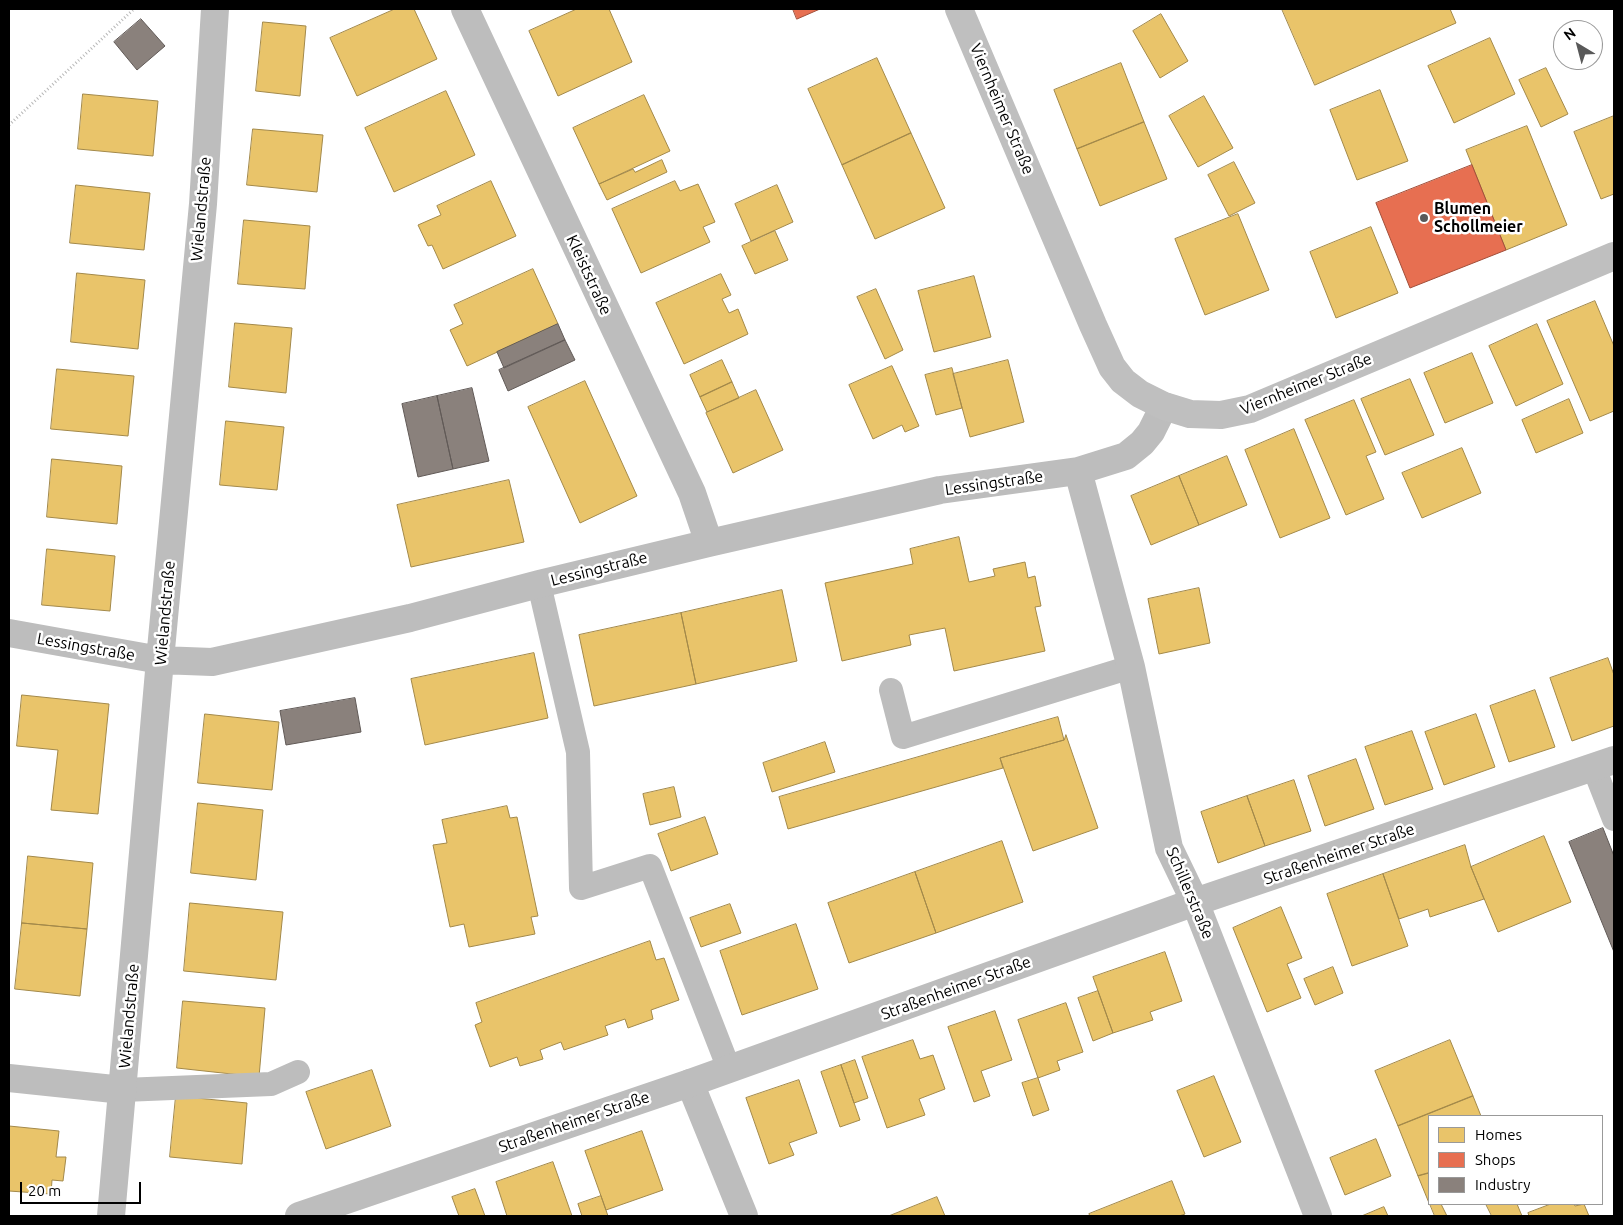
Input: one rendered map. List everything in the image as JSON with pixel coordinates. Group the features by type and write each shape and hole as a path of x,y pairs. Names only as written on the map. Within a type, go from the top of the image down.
{"main road":[{"name":"Viernheimer Straße","path":"959,9 1112,367 1123,381 1140,394 1164,406 1190,414 1221,415 1250,408 1614,256"}],"street":[{"name":"Wielandstraße","path":"111,1216 160,660 203,204 215,9"},
{"name":"Kleiststraße","path":"465,9 692,493 709,543"},
{"name":"Lessingstraße","path":"9,633 160,660 212,662 410,618 539,584 940,490 1078,471 1126,456 1142,443 1151,432 1164,406"},
{"name":"Schillerstraße","path":"1078,471 1131,667 1169,848 1196,902 1318,1216"},
{"name":"Straßenheimer Straße","path":"299,1216 690,1083 1196,902 1604,764"},
{"path":"9,1078 123,1090"},
{"path":"690,1083 744,1216"}],"lane":[{"path":"539,584 578,752 581,888 650,866 729,1069"},
{"path":"891,690 903,736 1131,667"},
{"path":"1604,764 1614,818"},
{"path":"123,1090 271,1084 298,1072"}],"path":[{"path":"9,125 134,9"}],"building: Homes":[{"path":"395,9 414,9 437,59 357,96 330,38"},
{"path":"577,9 609,9 632,62 558,96 529,31"},
{"path":"1282,9 1450,9 1456,23 1315,85"},
{"path":"1161,14 1188,61 1160,78 1133,31"},
{"path":"263,22 306,26 300,96 256,91"},
{"path":"1490,38 1515,94 1454,123 1428,66"},
{"path":"877,58 911,133 842,165 808,89"},
{"path":"1121,63 1144,122 1077,149 1054,90"},
{"path":"1546,68 1568,114 1541,127 1519,80"},
{"path":"1380,90 1408,161 1357,180 1330,110"},
{"path":"446,91 475,155 394,192 365,128"},
{"path":"83,94 158,101 153,156 78,149"},
{"path":"644,95 670,151 599,184 573,128"},
{"path":"1204,96 1233,148 1198,167 1169,116"},
{"path":"1614,116 1614,194 1601,199 1574,132"},
{"path":"1144,122 1167,179 1100,206 1077,149"},
{"path":"1527,126 1567,225 1506,250 1466,150"},
{"path":"253,129 323,135 317,192 247,185"},
{"path":"911,133 945,208 875,239 842,165"},
{"path":"662,160 667,172 607,200 599,184 633,169 635,172"},
{"path":"1234,162 1255,203 1229,216 1208,175"},
{"path":"491,181 516,236 443,269 432,245 428,246 418,225 441,215 437,206"},
{"path":"675,181 680,191 698,184 715,222 703,227 710,242 641,273 612,209"},
{"path":"76,185 150,193 144,250 70,243"},
{"path":"777,185 793,222 751,241 735,204"},
{"path":"1238,214 1269,290 1205,315 1175,239"},
{"path":"244,220 310,226 305,289 238,284"},
{"path":"1371,227 1398,293 1336,318 1310,252"},
{"path":"775,231 788,260 755,274 742,246"},
{"path":"533,269 558,324 467,366 450,330 463,324 454,305"},
{"path":"77,273 145,280 138,349 71,342"},
{"path":"721,274 731,295 722,299 729,313 738,309 748,334 684,364 656,303"},
{"path":"974,276 991,337 934,352 918,291"},
{"path":"876,289 903,350 885,359 857,297"},
{"path":"1595,301 1614,346 1614,411 1590,421 1547,321"},
{"path":"235,323 292,328 286,393 229,387"},
{"path":"1537,324 1563,384 1516,406 1489,346"},
{"path":"1472,353 1493,403 1445,423 1424,373"},
{"path":"722,360 732,382 700,397 690,375"},
{"path":"1008,360 1024,422 970,437 953,374"},
{"path":"892,366 919,426 905,432 902,425 873,439 849,385"},
{"path":"952,368 962,408 936,415 925,375"},
{"path":"57,369 134,376 128,436 51,429"},
{"path":"1410,379 1434,435 1385,455 1361,399"},
{"path":"585,381 637,496 580,523 528,407"},
{"path":"732,382 739,398 707,412 700,397"},
{"path":"756,390 783,450 733,473 706,413"},
{"path":"1569,399 1583,433 1536,453 1522,420"},
{"path":"1354,400 1376,452 1366,456 1384,499 1346,515 1305,420"},
{"path":"226,421 284,427 277,490 220,485"},
{"path":"1294,429 1330,518 1280,538 1245,450"},
{"path":"1462,448 1481,493 1422,518 1402,473"},
{"path":"1227,456 1247,505 1199,525 1179,476"},
{"path":"52,459 122,466 117,524 47,517"},
{"path":"1179,476 1199,525 1151,545 1131,496"},
{"path":"509,480 524,542 411,567 397,505"},
{"path":"959,537 969,582 995,576 993,569 1025,562 1028,578 1035,576 1041,606 1035,607 1045,651 954,671 945,628 909,635 911,645 842,661 825,583 913,564 910,549"},
{"path":"47,549 115,556 110,611 42,605"},
{"path":"1199,588 1210,643 1159,654 1148,599"},
{"path":"782,590 797,661 696,684 681,613"},
{"path":"681,613 696,684 594,706 579,635"},
{"path":"534,653 548,718 425,745 411,679"},
{"path":"1608,658 1614,675 1614,726 1572,741 1550,678"},
{"path":"1535,690 1555,747 1509,762 1490,706"},
{"path":"22,695 109,704 98,814 51,810 58,750 17,746"},
{"path":"205,714 279,722 272,790 198,783"},
{"path":"1476,714 1495,767 1444,785 1425,732"},
{"path":"1058,717 1064,740 1000,758 1003,768 788,829 779,797"},
{"path":"1412,731 1433,789 1385,805 1365,747"},
{"path":"1066,735 1098,828 1033,851 1000,758 1064,740"},
{"path":"825,742 835,772 772,792 763,763"},
{"path":"1356,759 1374,809 1325,826 1308,776"},
{"path":"1294,780 1311,831 1265,846 1247,796"},
{"path":"674,787 681,817 650,825 643,794"},
{"path":"1247,796 1265,846 1218,863 1201,812"},
{"path":"198,803 263,810 256,880 191,873"},
{"path":"507,806 510,818 517,817 538,916 531,917 535,934 469,947 464,924 450,927 433,845 447,843 442,820"},
{"path":"705,817 718,854 671,871 658,834"},
{"path":"1544,836 1571,902 1498,932 1471,867"},
{"path":"1002,841 1023,902 936,933 915,872"},
{"path":"1465,845 1471,867 1484,899 1430,917 1428,909 1399,919 1383,874"},
{"path":"28,856 93,863 87,929 22,923"},
{"path":"915,872 936,933 849,963 828,903"},
{"path":"1383,874 1408,946 1352,966 1327,894"},
{"path":"190,903 283,912 276,980 184,971"},
{"path":"730,904 741,933 701,947 690,918"},
{"path":"1281,907 1302,958 1287,964 1301,998 1267,1012 1233,928"},
{"path":"22,923 87,929 80,996 15,989"},
{"path":"796,924 818,989 742,1015 720,951"},
{"path":"650,941 656,960 664,958 679,1000 651,1010 653,1019 628,1028 625,1019 605,1026 608,1035 564,1050 561,1042 540,1050 543,1059 520,1066 517,1057 490,1067 475,1025 482,1022 476,1003"},
{"path":"1165,952 1182,1001 1150,1012 1153,1020 1113,1033 1093,977"},
{"path":"1333,967 1343,993 1315,1005 1304,979"},
{"path":"1098,991 1113,1033 1093,1041 1078,998"},
{"path":"183,1001 265,1008 259,1077 177,1068"},
{"path":"1066,1003 1083,1052 1057,1061 1060,1070 1038,1078 1018,1020"},
{"path":"995,1011 1012,1060 981,1071 990,1096 974,1102 948,1027"},
{"path":"913,1040 920,1059 933,1055 945,1089 919,1099 925,1115 887,1128 862,1057"},
{"path":"1450,1040 1473,1096 1398,1126 1375,1071"},
{"path":"855,1060 868,1098 854,1103 841,1065"},
{"path":"841,1065 860,1120 840,1127 821,1072"},
{"path":"372,1070 391,1126 326,1149 306,1092"},
{"path":"1214,1076 1241,1142 1204,1157 1177,1091"},
{"path":"1038,1078 1049,1110 1033,1116 1022,1083"},
{"path":"799,1080 817,1133 789,1143 794,1155 769,1164 746,1098"},
{"path":"176,1096 247,1103 242,1164 170,1157"},
{"path":"1473,1096 1481,1115 1428,1115 1428,1173 1418,1176 1398,1126"},
{"path":"9,1126 59,1131 56,1157 66,1157 63,1181 52,1180 51,1194 9,1191"},
{"path":"642,1131 663,1190 606,1210 585,1151"},
{"path":"1376,1139 1391,1176 1345,1195 1330,1158"},
{"path":"553,1162 572,1216 507,1216 496,1182"},
{"path":"1428,1173 1428,1201 1418,1176"},
{"path":"1172,1181 1185,1214 1179,1216 1090,1216 1089,1214"},
{"path":"475,1189 485,1216 459,1216 452,1197"},
{"path":"601,1196 608,1216 582,1216 578,1204"},
{"path":"937,1197 945,1216 889,1216"},
{"path":"1430,1205 1442,1205 1447,1216 1435,1216"},
{"path":"1486,1205 1517,1205 1522,1216 1492,1216"},
{"path":"1548,1205 1584,1205 1589,1216 1529,1216 1528,1213"},
{"path":"1384,1207 1388,1216 1362,1216"}],"building: Shops":[{"path":"793,9 820,9 797,19"},
{"path":"1472,165 1506,250 1410,288 1376,203"}],"building: Industry":[{"path":"141,19 165,46 137,70 114,42"},
{"path":"558,324 565,340 504,368 497,352"},
{"path":"565,340 575,360 508,391 499,370"},
{"path":"472,388 489,461 453,469 437,396"},
{"path":"437,396 453,469 418,477 402,404"},
{"path":"355,698 361,732 286,745 280,711"},
{"path":"1603,828 1614,856 1614,952 1569,842"}],"place":[{"name":"Blumen Schollmeier","path":"1424,218"}]}
